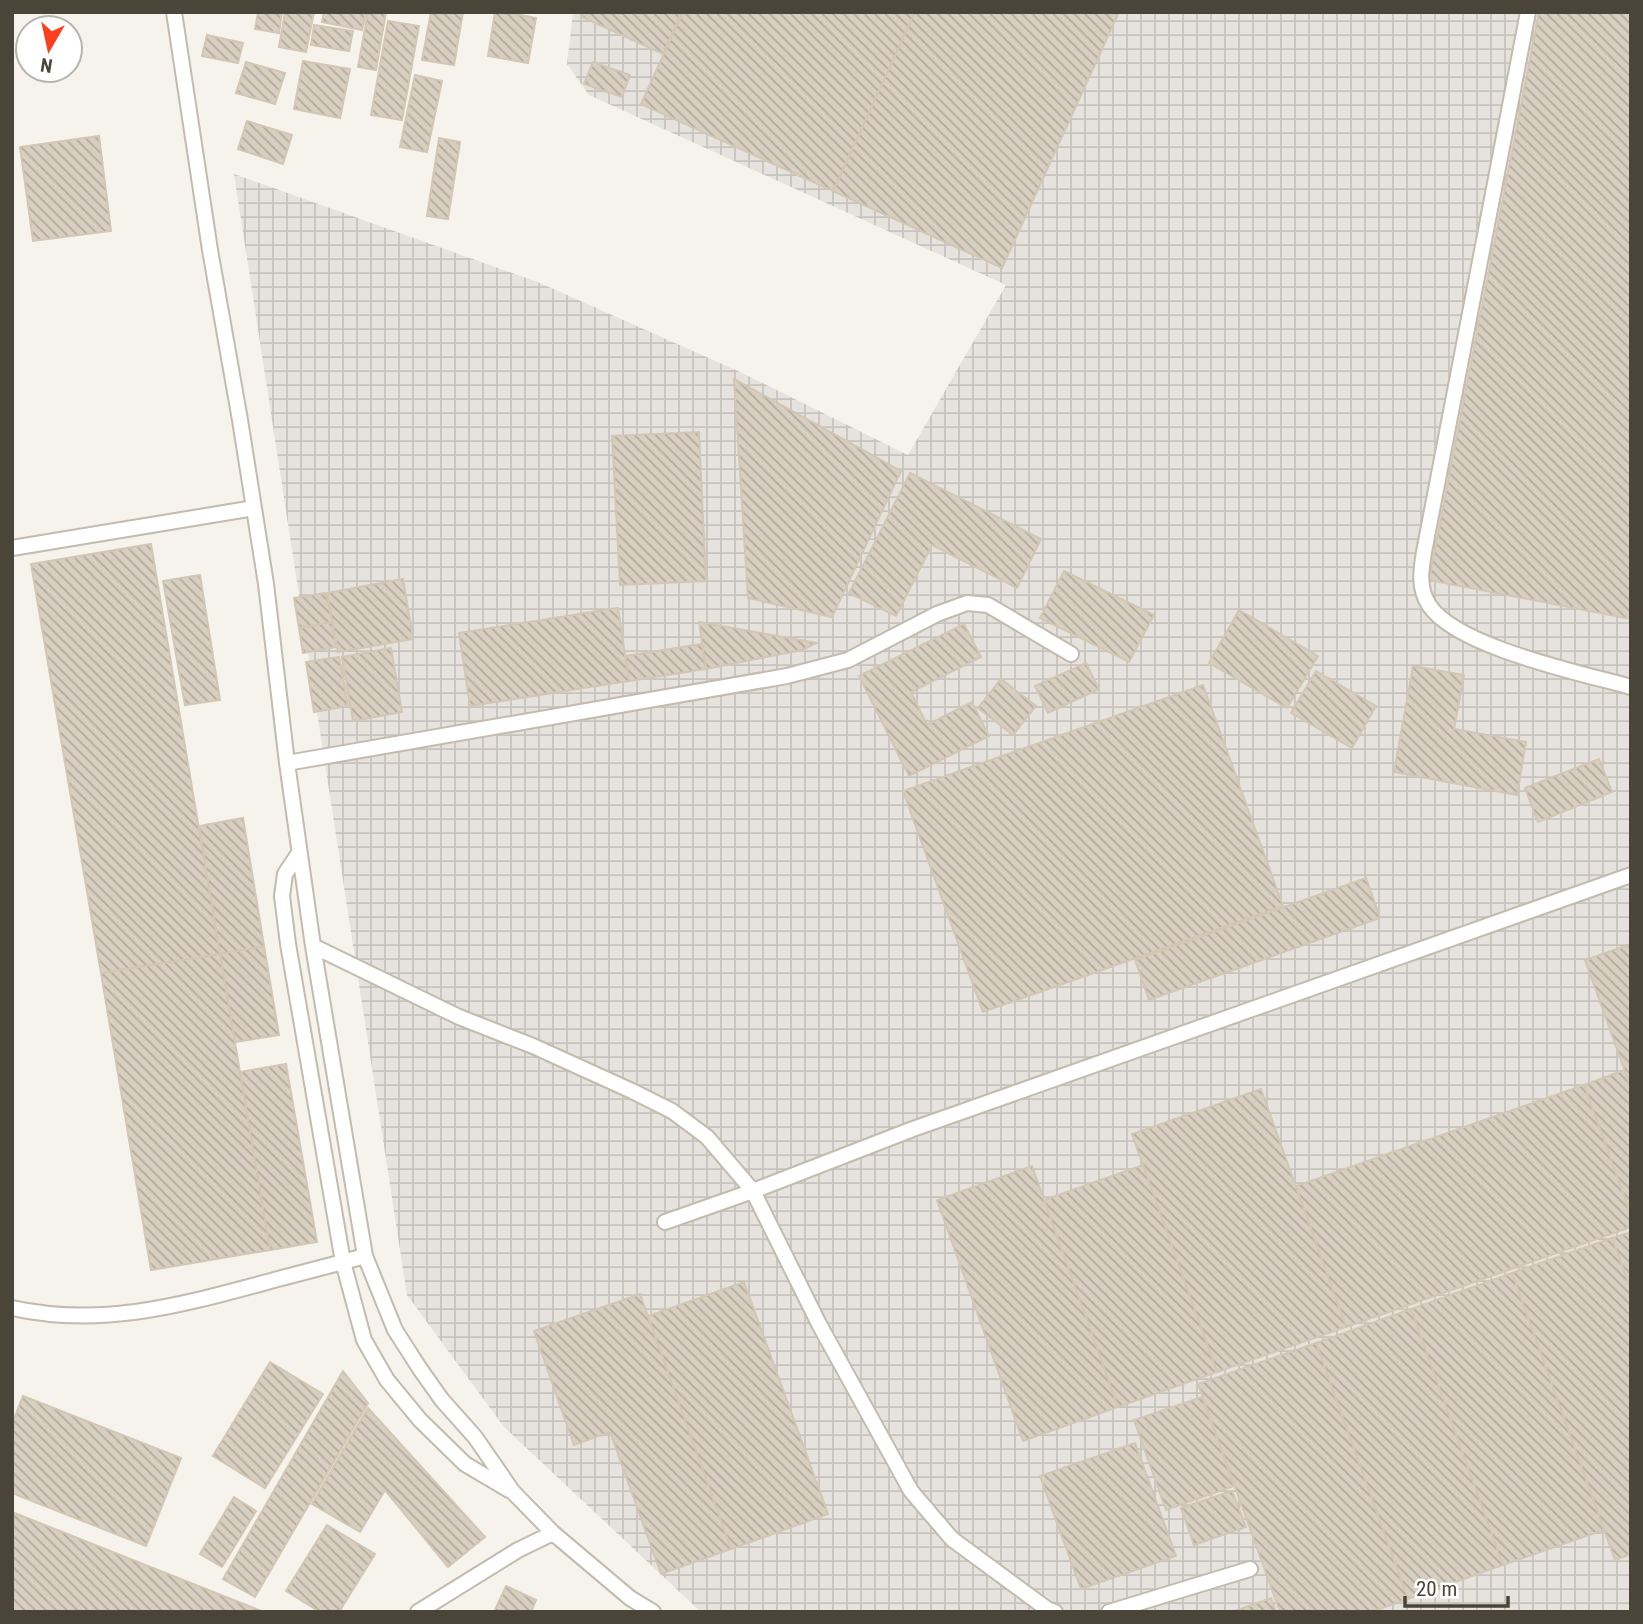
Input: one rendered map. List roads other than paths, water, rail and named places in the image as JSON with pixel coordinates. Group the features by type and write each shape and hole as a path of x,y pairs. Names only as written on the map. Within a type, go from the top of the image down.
{"lane":[{"path":"174,12 210,250 267,584 299,853 365,1256 395,1330 419,1369 475,1437 513,1492 553,1533 630,1598 653,1612"},
{"path":"1528,12 1424,552 1422,588 1427,603 1449,625 1503,650 1631,687"},
{"path":"12,548 254,508"},
{"path":"287,763 787,676 848,660 937,614 967,603 988,605 1070,654"},
{"path":"299,853 285,874 282,896 343,1262 364,1340 387,1380 420,1420 465,1464 513,1492"},
{"path":"666,1222 926,1124 1631,875"},
{"path":"313,946 459,1017 577,1065 672,1111 707,1137 752,1191 819,1324 911,1491 952,1539 1047,1609 1055,1612"},
{"path":"12,1308 37,1314 71,1315 107,1315 154,1310 365,1256"},
{"path":"418,1612 518,1550 553,1533"},
{"path":"1109,1612 1250,1569"}]}
